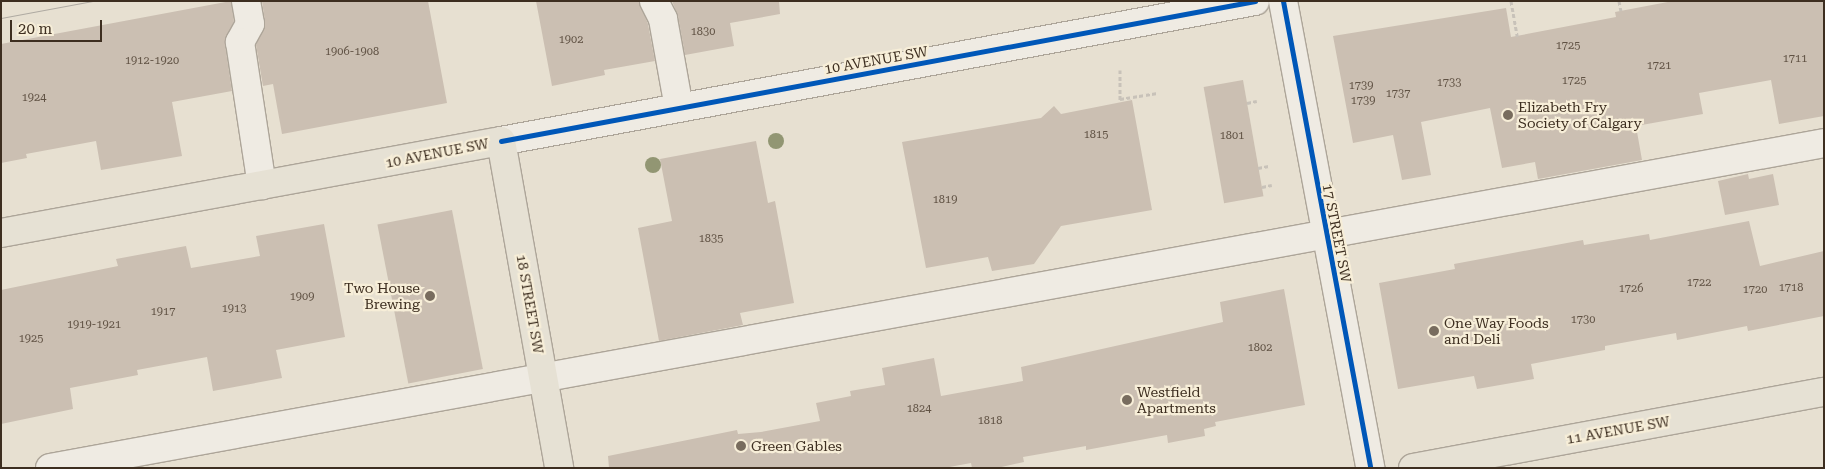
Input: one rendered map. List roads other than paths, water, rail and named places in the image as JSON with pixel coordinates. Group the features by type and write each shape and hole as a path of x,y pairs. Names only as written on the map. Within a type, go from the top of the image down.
{"main road":[{"name":"10 AVENUE SW","path":"1,233 501,141"},
{"name":"18 STREET SW","path":"501,141 558,468"},
{"name":"11 AVENUE SW","path":"1413,468 1824,392"}],"street":[{"path":"246,1 250,24 240,42 262,185"},
{"path":"654,1 663,19 678,108"},
{"name":"17 STREET SW","path":"1283,1 1370,468"},
{"name":"10 AVENUE SW","path":"501,141 1248,2"},
{"path":"50,468 1325,232 1824,143"}],"tram line":[{"path":"1,18 92,1"}],"place":[{"name":"Elizabeth Fry Society of Calgary","path":"1508,115"},
{"name":"Two House Brewing","path":"430,296"},
{"name":"One Way Foods and Deli","path":"1434,331"},
{"name":"Westfield Apartments","path":"1127,400"},
{"name":"Green Gables","path":"741,446"}]}
